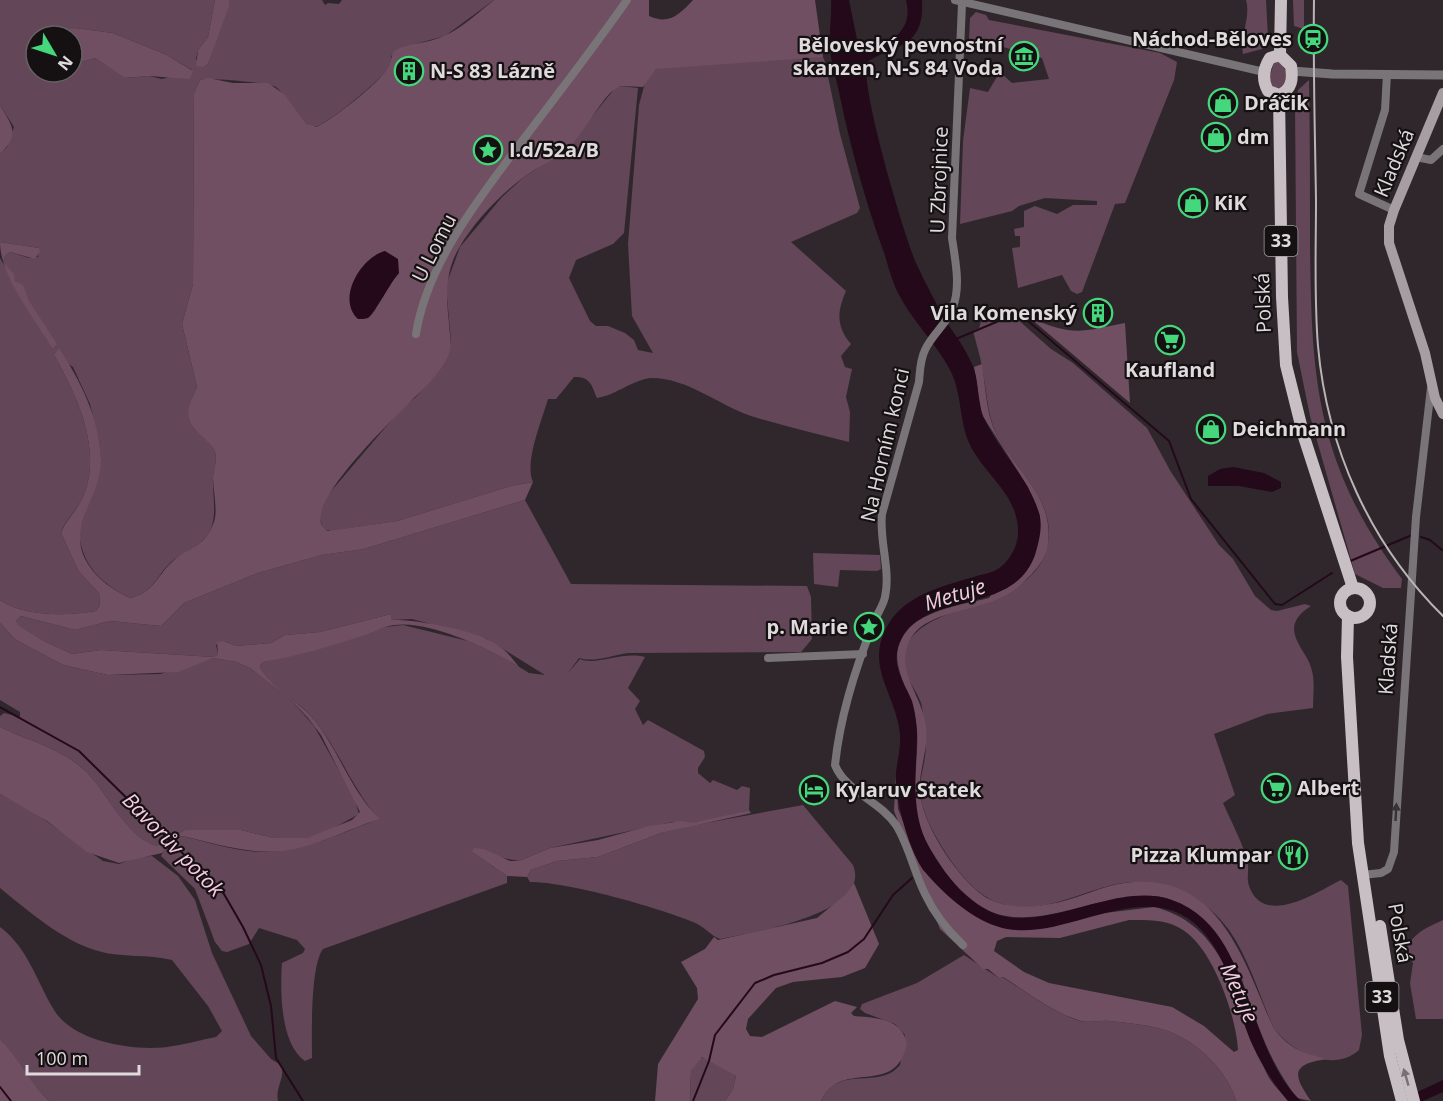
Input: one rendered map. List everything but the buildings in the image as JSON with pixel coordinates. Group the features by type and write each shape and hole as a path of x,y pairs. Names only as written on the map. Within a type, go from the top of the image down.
{"main road":[{"path":"1280,56 1281,0"},
{"path":"1279,95 1268,91 1264,72 1270,58 1280,56 1287,59 1292,71"},
{"name":"Polská","path":"1292,71 1290,86 1279,95 1281,297 1286,365 1348,591"},
{"name":"Kladská","path":"1443,93 1389,226 1389,243 1425,353 1431,386 1443,414"},
{"path":"1348,591 1364,591 1370,601 1365,614 1351,617 1340,606 1348,591"},
{"name":"Polská","path":"1351,617 1347,657 1355,771 1366,875 1402,1101"},
{"name":"Polská","path":"1395,1054 1414,1101"}],"street":[{"name":"U Lomu","path":"416,334 418,320 446,250 491,183 627,0"},
{"path":"958,2 1264,72"},
{"name":"U Zbrojnice","path":"926,348 950,315 955,301 957,275 952,238 958,2"},
{"path":"1292,71 1443,75"},
{"path":"1387,74 1385,110 1359,194 1394,210"},
{"path":"1416,157 1431,160 1443,149"},
{"name":"Na Horním konci","path":"926,348 920,382 882,514 880,529 886,587 850,694 835,765 838,773 878,804 896,825 935,912 963,945"},
{"name":"Kladská","path":"1366,875 1388,869 1394,852 1407,644 1431,386"},
{"name":"Kladská","path":"1426,424 1443,414"},
{"path":"768,658 863,654"}],"shaded area":[{"path":"0,0 215,0 208,37 198,50 196,59 204,67 208,64 229,0 322,0 325,5 339,4 342,0 494,0 445,36 415,44 391,56 390,66 383,75 351,103 319,126 313,127 302,121 281,91 272,85 214,79 200,80 194,93 193,284 182,324 197,387 189,418 211,445 215,454 213,520 211,528 201,542 165,568 144,593 130,598 111,587 95,573 84,555 79,533 101,461 99,441 90,404 73,367 54,355 79,406 89,442 90,461 83,497 65,523 61,533 79,572 99,593 100,605 96,611 47,614 22,610 0,600 0,258 52,349 56,344 3,262 5,256 10,252 29,258 38,257 39,248 0,242 0,154 7,147 14,127 0,105"},
{"path":"215,0 229,0 229,6 208,64 204,67 196,66 198,50 208,37"},
{"path":"494,0 649,0 649,16 656,19 668,19 678,14 693,0 815,0 823,57 656,69 643,87 620,86 611,92 572,144 561,154 529,173 506,192 465,238 454,257 449,275 447,303 451,343 447,359 431,380 379,433 339,481 325,502 320,520 328,531 397,521 511,486 533,482 525,500 364,549 322,555 258,573 184,603 161,626 110,621 75,630 21,616 16,621 19,626 44,641 72,654 101,650 214,657 218,654 217,642 224,641 236,646 271,643 285,635 320,632 391,614 391,620 445,626 475,634 503,649 519,667 459,637 442,631 409,625 387,627 327,647 263,662 260,666 268,679 310,715 320,727 360,795 380,819 320,842 283,851 245,850 182,836 171,841 162,853 119,863 87,852 47,821 0,794 0,727 74,761 92,778 125,823 144,840 156,846 185,830 241,830 274,838 307,838 352,820 360,812 321,735 293,702 250,668 236,662 213,658 178,672 108,675 63,665 16,640 0,623 0,600 22,610 47,614 96,611 100,605 99,593 79,572 61,533 83,497 90,461 89,442 79,406 54,355 59,348 75,374 93,414 100,444 100,473 82,524 80,537 82,550 92,570 106,584 130,598 138,596 150,588 177,557 208,535 215,518 213,477 215,453 193,427 189,418 189,405 197,387 182,324 193,284 194,93 200,80 208,78 233,83 268,83 284,94 306,124 316,127 343,110 365,92 388,68 394,51 451,33","holes":["385,251 399,273 381,296 374,312"]},
{"path":"1246,0 1266,0 1268,37 1262,49 1243,54 1247,13"},
{"path":"1293,0 1304,0 1304,29 1294,26"},
{"path":"976,12 986,15 989,20 1160,53 1177,62 1174,80 1125,203 1115,204 1082,292 1077,294 1071,291 1062,275 1018,288 1012,248 1020,247 1020,236 1015,236 1014,229 1024,227 1024,211 1035,206 1057,214 1073,205 1097,205 1097,201 1045,198 1019,206 1012,211 960,224 963,141 970,88 988,92 998,75 1002,74 1012,83 1049,79 1042,58 993,44 993,41 986,39 986,42 969,39 970,18"},
{"path":"84,29 113,33 167,55 193,71 190,79 149,76 125,78 95,58 84,61"},
{"path":"823,57 825,62 840,134 860,208 857,213 791,242 846,291 841,306 840,325 851,344 841,356 845,367 852,369 846,397 850,412 849,442 751,416 678,382 665,379 645,379 597,398 587,380 574,377 556,399 548,399 532,453 533,482 511,486 397,521 331,531 323,529 319,515 327,496 401,409 416,397 443,365 451,342 446,285 460,247 502,197 524,177 566,149 615,88 620,86 638,88 624,233 613,244 576,260 569,278 590,321 596,326 608,326 625,333 634,340 638,350 653,353 632,316 628,244 639,105 646,79 656,69 678,65"},
{"path":"1279,61 1286,71 1285,84 1278,89 1273,87 1269,78 1274,63"},
{"path":"1309,80 1312,316 1315,363 1322,410 1334,454 1349,492 1378,545 1402,579 1401,588 1383,588 1355,574 1310,416 1297,352 1295,103 1298,90"},
{"path":"0,105 11,124 12,135 11,141 0,154"},
{"path":"0,242 39,248 40,252 35,259 10,252 3,261"},
{"path":"4,263 14,274 15,281 23,285 29,301 57,344 52,349 12,283"},
{"path":"989,312 999,314 1005,323 1015,317 1051,349 1073,363 1147,428 1171,472 1219,545 1233,559 1255,596 1271,610 1277,611 1305,604 1311,606 1300,615 1295,623 1294,631 1312,671 1313,708 1267,714 1214,734 1235,795 1223,803 1245,852 1248,862 1249,886 1256,898 1266,904 1278,906 1305,898 1341,880 1348,886 1362,1035 1359,1050 1349,1057 1325,1060 1301,1051 1281,1036 1273,1027 1248,965 1229,930 1206,906 1192,897 1161,885 1128,882 1035,907 1003,904 988,898 968,882 951,861 931,828 920,793 926,747 922,708 904,665 911,639 926,625 1018,586 1036,570 1047,548 1049,532 1042,503 1007,452 992,422 973,331 979,328 983,316"},
{"path":"1030,318 1057,328 1077,331 1125,323 1130,403"},
{"path":"982,364 991,422 999,439 1040,500 1046,513 1048,544 1037,568 1014,590 992,601 930,621 920,627 907,647 906,670 926,726 920,793 928,821 945,852 966,880 989,899 1006,905 1042,905 1068,900 1116,884 1156,883 1183,890 1205,905 1223,925 1238,948 1273,1027 1296,1049 1327,1059 1307,1064 1299,1071 1300,1083 1311,1101 1297,1098 1276,1066 1233,962 1210,935 1174,902 1164,897 1144,896 1116,899 1037,916 1013,917 989,911 967,897 945,872 925,838 915,805 916,721 898,665 898,648 904,635 914,624 927,616 989,598 1040,516 1028,487 982,415 974,367"},
{"path":"525,500 571,584 807,586 811,597 812,639 801,652 628,653 597,659 579,658 568,673 580,659 594,661 627,656 645,657 628,688 640,701 635,709 643,725 648,720 704,751 705,757 698,768 698,773 710,783 713,780 737,790 742,786 750,788 749,810 693,824 672,822 550,848 519,861 472,852 507,876 507,883 323,949 314,985 312,1058 305,1061 297,1053 286,1030 281,987 282,963 303,953 305,949 297,940 259,928 249,944 227,952 222,951 215,942 195,889 161,856 166,845 182,836 243,850 279,851 308,845 379,819 360,794 320,727 304,709 268,680 260,666 263,662 332,645 385,627 403,625 468,641 497,653 529,673 545,675 487,639 412,619 391,620 391,614 320,632 285,635 271,643 236,646 224,641 216,645 218,654 214,657 101,650 72,654 18,626 16,621 21,616 75,630 110,621 161,626 184,603 258,573 322,555 364,549"},
{"path":"813,553 880,555 881,569 877,571 840,570 838,587 814,584"},
{"path":"0,623 16,640 63,665 108,675 160,674 213,658 236,662 250,668 293,702 314,726 354,797 359,814 319,836 307,838 274,838 241,830 185,830 156,846 144,841 125,823 92,778 74,761 0,727 0,716 4,713 20,717 20,712 0,700"},
{"path":"896,775 898,809 923,870 997,926 1154,907 1180,917 1201,933 1217,952 1240,1000 1268,1076 1288,1101 1236,1101 1219,1069 1200,1050 1179,1036 1161,1029 1139,1025 1078,1020 1048,1006 1003,977 999,978 988,969 983,969 940,929 894,811","holes":["1129,920 1157,921 1177,926 1194,939 1204,952 1221,984 1233,1019 1238,1050 1234,1052 1204,1026 1172,1007 1049,983 1024,972 994,951 997,941 1006,937 1060,938"]},
{"path":"0,794 35,813 103,861 119,864 138,857 152,856 178,876 195,900 212,953 251,1036 271,1059 281,1065 278,1101 49,1101 42,1094 0,1039 0,927 10,935 25,955 54,1010 63,1021 89,1037 121,1045 153,1048 216,1037 222,1031 208,1006 172,960 107,953 85,947 46,924 0,888"},
{"path":"803,805 853,865 854,882 845,896 827,908 780,926 720,939 697,924 657,909 567,886 530,882 527,877 531,870 557,861 598,857 661,833"},
{"path":"749,810 751,813 661,833 598,857 557,861 531,870 527,877 507,876 472,852 474,848 484,849 510,861 519,861 550,848 598,840 649,826 681,821 693,823"},
{"path":"854,883 879,944 865,968 842,977 793,982 776,988 748,1019 746,1029 750,1036 762,1037 835,1001 857,1007 851,1013 854,1016 880,1019 900,1029 907,1044 901,1060 891,1070 880,1075 842,1081 830,1088 821,1101 725,1101 733,1089 736,1076 702,1057 691,1071 690,1101 655,1101 658,1064 698,999 697,988 681,962 705,949 714,937 718,940 817,918 846,894"},
{"path":"1443,920 1443,1019 1416,1019 1410,983 1413,963 1405,951 1416,935"},
{"path":"964,955 999,978 1002,977 1048,1006 1077,1020 1139,1024 1179,1036 1200,1050 1219,1069 1236,1101 821,1101 838,1083 881,1076 900,1065 905,1035 895,1024 865,1013 860,1009 862,1004 917,983"},
{"path":"0,1039 36,1086 49,1101 0,1101"},
{"path":"706,1057 736,1076 733,1089 725,1101 690,1101 691,1071 699,1058"}],"water":[{"name":"Metuje","path":"831,0 849,0 859,49 864,51 891,40 903,28 908,11 906,0 922,0 922,16 914,36 898,47 867,62 866,76 876,128 893,193 916,263 942,314 972,364 985,420 1028,489 1041,523 1035,555 1023,576 1005,589 984,598 940,610 921,618 906,632 897,653 897,666 912,701 916,718 916,794 919,822 924,836 938,862 957,886 968,897 994,913 1024,918 1044,916 1119,898 1155,896 1172,900 1198,915 1218,936 1233,962 1268,1052 1282,1079 1301,1101 1288,1101 1264,1067 1252,1044 1230,980 1216,949 1194,923 1172,911 1148,907 1123,909 1045,928 1020,930 996,926 976,917 948,896 925,872 913,852 897,795 896,772 900,733 879,662 879,649 883,635 891,620 908,603 930,591 998,569 1013,552 1018,530 1016,517 1007,496 971,447 964,427 957,387 949,368 903,303 891,277 859,174 832,64"},
{"path":"385,251 398,259 399,273 371,316 358,319 352,311 350,301 354,280 368,261"},
{"path":"1233,467 1264,473 1281,482 1281,488 1272,492 1239,486 1208,486 1208,476 1220,469"},
{"path":"1443,1080 1443,1092 1423,1101 1398,1101"}],"waterway":[{"path":"956,339 1018,313 1034,326 1169,441 1191,499 1275,604 1282,605 1332,573"},
{"path":"1348,562 1412,535"},
{"path":"1421,537 1430,540 1442,550"},
{"name":"Bavorův potok","path":"0,707 79,751 224,894 261,965 271,1006 276,1058 303,1101"},
{"name":"Bavorův potok","path":"693,1101 709,1061 715,1035 755,983 774,975 822,963 848,952 864,939 893,895 912,878"},
{"path":"0,1087 11,1101"}],"railway":[{"path":"1314,0 1316,310 1323,384 1331,421 1356,492 1394,558 1443,616"}],"place":[{"name":"Náchod-Běloves","path":"1313,39"},
{"name":"Běloveský pevnostní skanzen, N-S 84 Voda","path":"1024,56"},
{"name":"N-S 83 Lázně","path":"409,71"},
{"name":"Dráčik","path":"1223,103"},
{"name":"dm","path":"1216,137"},
{"name":"I.d/52a/B","path":"488,150"},
{"name":"KiK","path":"1193,203"},
{"name":"Vila Komenský","path":"1098,313"},
{"name":"Kaufland","path":"1170,340"},
{"name":"Deichmann","path":"1211,429"},
{"name":"p. Marie","path":"869,627"},
{"name":"Albert","path":"1276,788"},
{"name":"Kylaruv Statek","path":"814,790"},
{"name":"Pizza Klumpar","path":"1293,855"}]}
